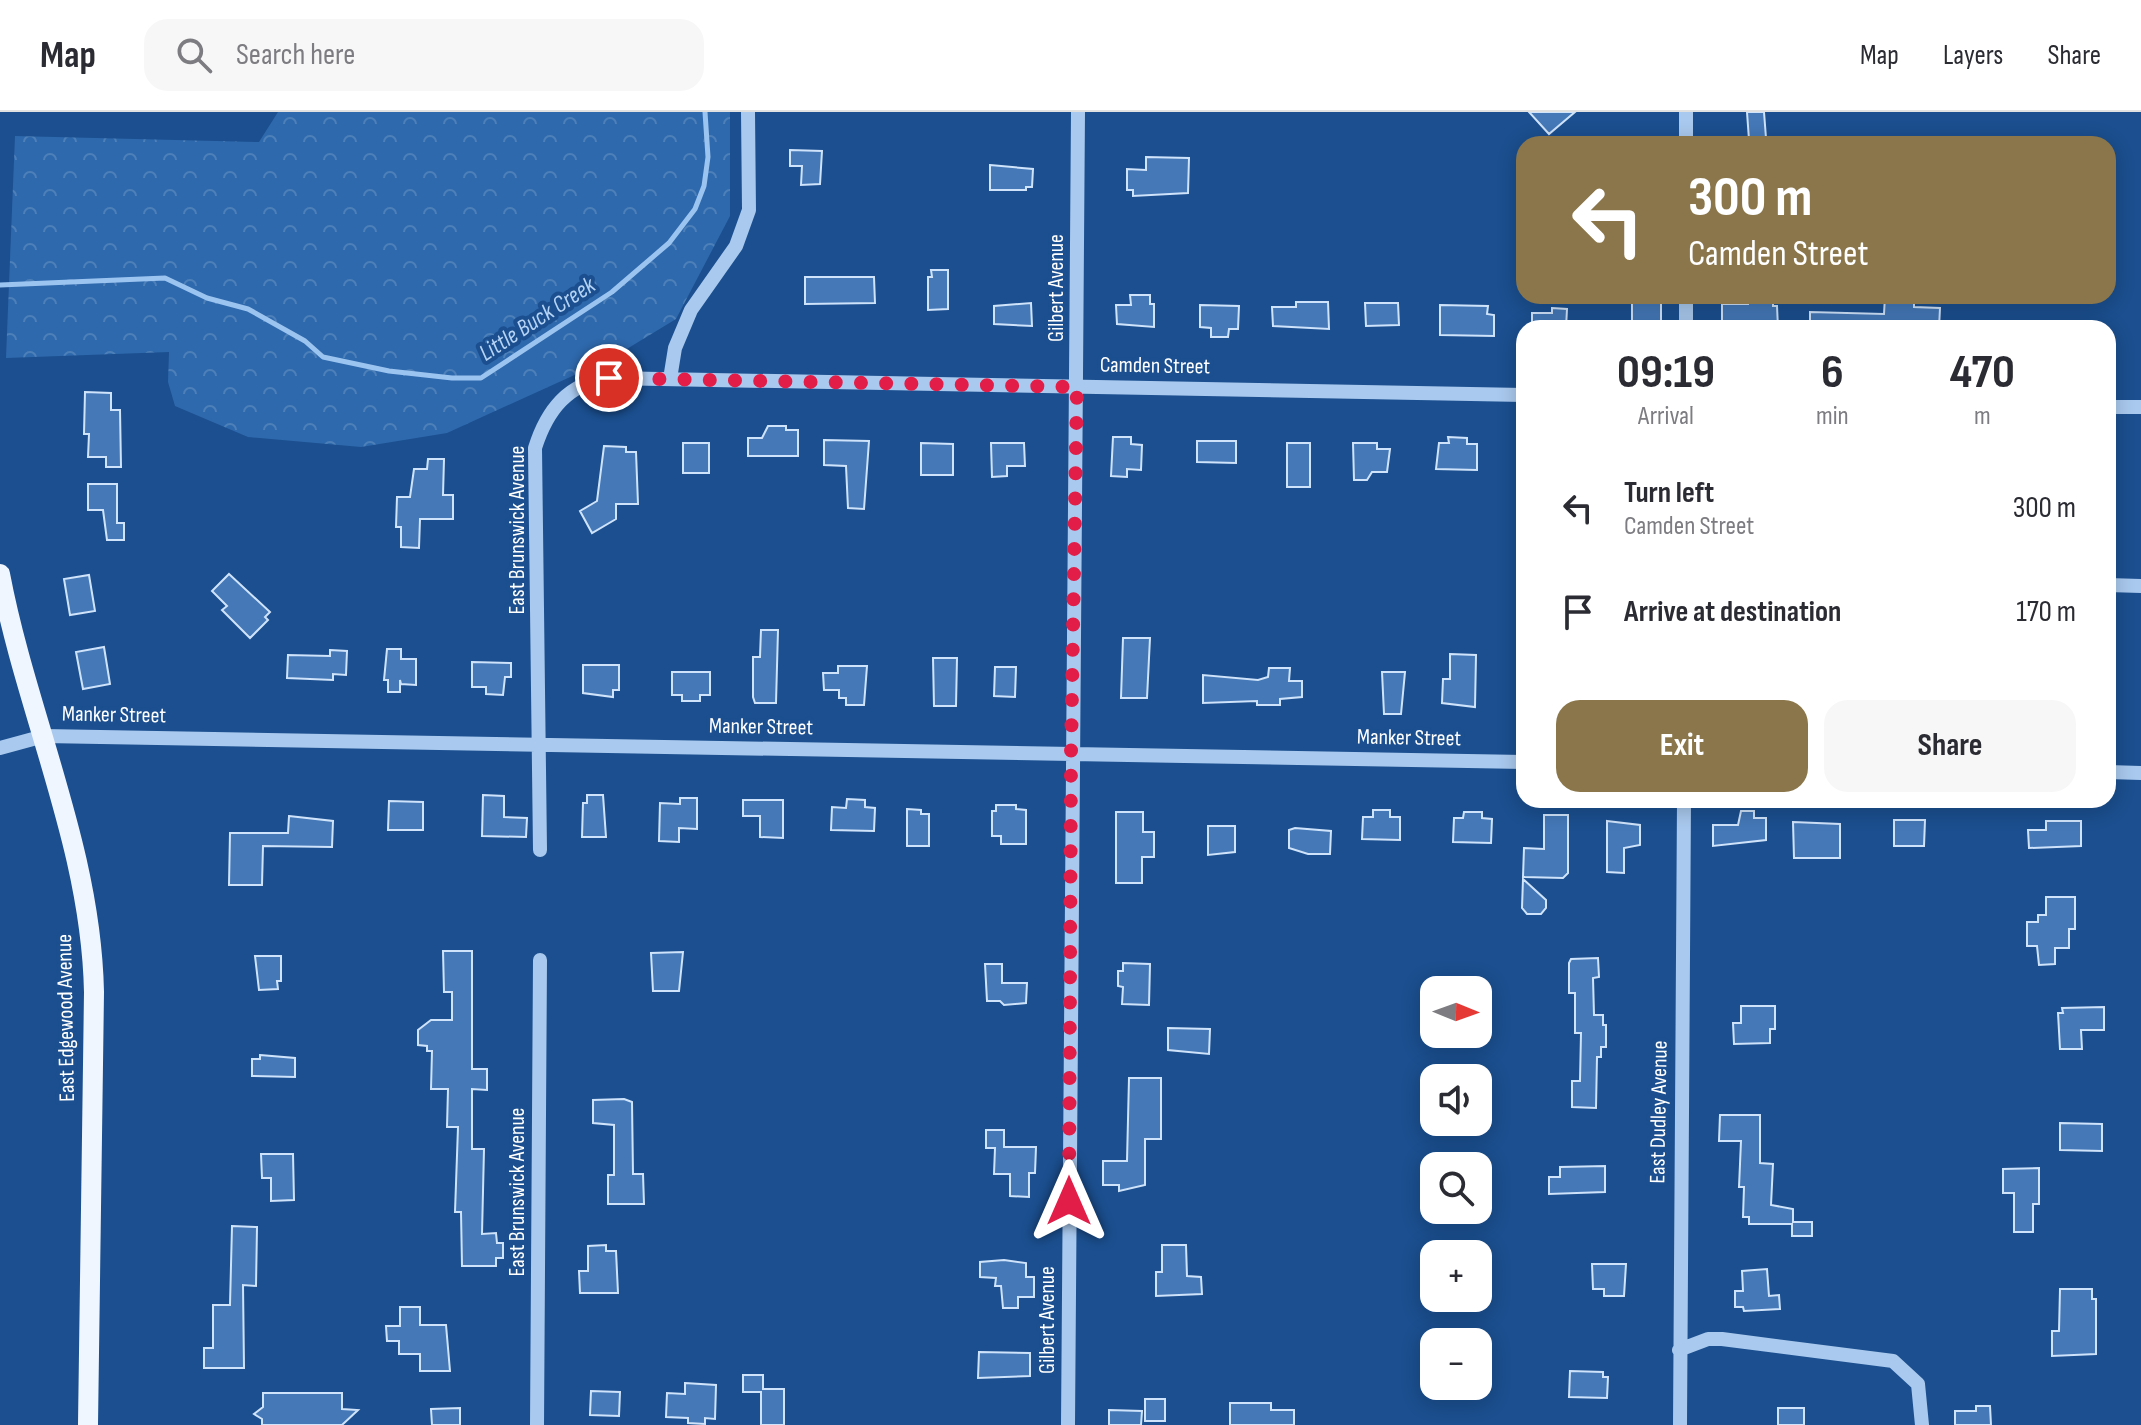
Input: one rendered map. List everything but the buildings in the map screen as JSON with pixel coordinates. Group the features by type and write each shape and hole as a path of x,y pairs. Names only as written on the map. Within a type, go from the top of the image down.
{"main road":[{"name":"East Edgewood Avenue","path":"0,574 81,870 93,967 88,1425"}],"street":[{"path":"670,379 675,348 691,310 736,246 749,210 748,112"},
{"name":"Gilbert Avenue","path":"1068,1425 1078,112"},
{"path":"1686,112 1686,136"},
{"name":"Camden Street","path":"555,406 569,391 594,380 670,379 1516,395"},
{"name":"East Brunswick Avenue","path":"540,850 535,448 548,415 555,406"},
{"path":"2116,407 2141,407"},
{"path":"2116,585 2141,586"},
{"name":"Manker Street","path":"0,748 44,736 1516,762"},
{"path":"2116,772 2141,773"},
{"name":"East Dudley Avenue","path":"1680,1425 1684,808"},
{"name":"East Brunswick Avenue","path":"537,1425 540,960"},
{"path":"1679,1350 1708,1339 1722,1339 1893,1361 1918,1384 1922,1425"}],"green space":[{"path":"278,112 730,112 730,216 676,319 612,358 447,433 361,447 248,437 175,406 168,382 169,352 6,358 15,136 259,142"}],"waterway":[{"name":"Little Buck Creek","path":"0,285 165,278 207,298 248,309 305,341 323,357 389,371 481,378 612,292 669,243 695,209 704,186 708,157 705,112"}],"route":[{"path":"609,378 1077,387 1069,1201"}]}
